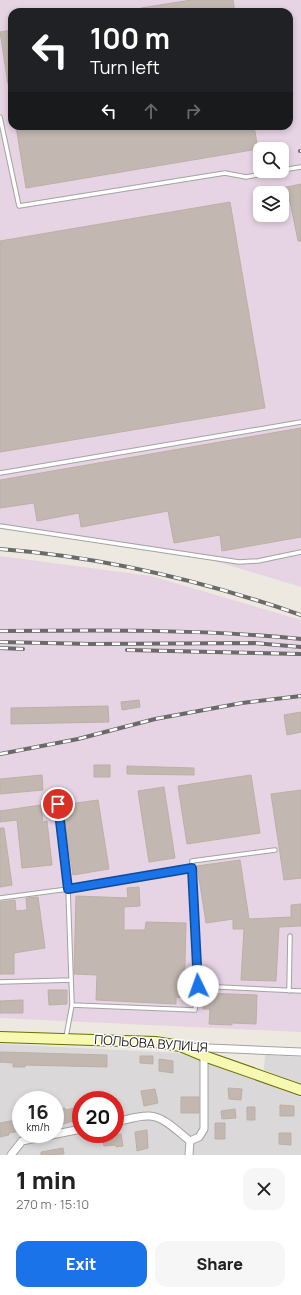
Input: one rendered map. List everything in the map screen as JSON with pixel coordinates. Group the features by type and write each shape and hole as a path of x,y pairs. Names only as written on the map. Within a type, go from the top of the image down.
{"main road":[{"name":"ПОЛЬОВА ВУЛИЦЯ","path":"0,1037 155,1042 180,1046"},
{"path":"180,1046 301,1090"}],"street":[{"name":"ПОЛЬОВА ВУЛИЦЯ","path":"180,1046 301,1052"},
{"path":"190,1141 199,1137 204,1129 204,1056"},
{"path":"124,1120 146,1116 156,1117 162,1119 190,1141"},
{"path":"11,1155 22,1141 72,1131"},
{"path":"189,1155 190,1141"}],"lane":[{"path":"0,117 19,206 225,173 246,177 253,176"},
{"path":"289,169 301,167"},
{"path":"0,473 301,422"},
{"path":"0,526 239,562 301,552"},
{"path":"58,804 68,889 72,1005 66,1038"},
{"path":"72,1005 195,1010 198,986 192,861 276,850"},
{"path":"0,898 68,889 192,868"},
{"path":"289,991 290,936"},
{"path":"0,982 71,980"},
{"path":"198,986 301,991"}],"shaded area":[{"path":"0,0 301,0 301,587 185,552 0,525"},
{"path":"0,556 151,576 301,620 301,1032 0,1018"},
{"path":"0,1044 179,1053 301,1097 301,1155 0,1155"},
{"path":"265,1055 301,1057 301,1084 264,1070"}],"building":[{"path":"191,0 233,0 234,8 141,8"},
{"path":"8,31 8,84 0,32"},
{"path":"17,130 255,130 257,142 253,142 253,150 26,188"},
{"path":"301,184 301,241 298,241 289,201 289,187"},
{"path":"230,202 265,408 0,452 0,241"},
{"path":"301,428 301,537 222,551 220,535 174,543 168,511 81,527 79,513 37,521 34,503 0,508 0,480"},
{"path":"139,700 140,707 122,710 121,702"},
{"path":"108,706 109,722 11,724 11,708"},
{"path":"301,712 301,732 287,735 284,715"},
{"path":"94,765 110,765 110,777 94,777"},
{"path":"127,766 194,768 194,775 127,774"},
{"path":"42,775 43,790 0,794 0,779"},
{"path":"251,775 260,833 187,844 178,786"},
{"path":"164,787 175,858 149,862 138,791"},
{"path":"301,790 301,878 284,880 271,794"},
{"path":"98,800 109,869 73,875 62,805"},
{"path":"41,805 43,822 47,821 52,865 22,868 17,820 0,822 0,811"},
{"path":"0,828 4,828 12,885 0,887"},
{"path":"240,860 249,919 291,917 291,905 301,904 301,926 279,927 276,981 241,980 244,929 233,929 233,919 206,923 197,866"},
{"path":"139,887 140,906 124,907 124,930 145,930 146,922 186,923 184,998 176,997 176,1004 96,1000 97,975 74,974 76,896 128,898 127,888"},
{"path":"38,897 45,948 14,953 14,974 0,974 0,902 15,900 16,911 27,910 26,898"},
{"path":"48,990 67,990 67,1004 49,1005"},
{"path":"204,993 257,995 256,1024 209,1024 210,1009 203,1009"},
{"path":"23,1000 23,1013 0,1013 0,1001"},
{"path":"0,1052 107,1055 107,1067 25,1065 25,1067 13,1067 13,1063 0,1062"},
{"path":"140,1056 153,1056 153,1064 140,1063"},
{"path":"159,1059 173,1061 173,1073 159,1071"},
{"path":"228,1088 242,1089 241,1100 229,1099"},
{"path":"155,1089 158,1103 144,1106 141,1091"},
{"path":"181,1097 199,1097 199,1113 181,1113"},
{"path":"280,1105 294,1106 294,1116 280,1116"},
{"path":"247,1107 255,1107 255,1120 247,1120"},
{"path":"64,1108 65,1110 72,1109 72,1121 64,1124"},
{"path":"235,1109 236,1118 222,1119 221,1111"},
{"path":"12,1121 12,1132 9,1133 9,1135 0,1137 0,1123"},
{"path":"215,1123 225,1123 225,1139 215,1139"},
{"path":"147,1130 148,1148 137,1151 135,1132"},
{"path":"279,1133 291,1133 291,1145 279,1144"},
{"path":"103,1143 122,1143 123,1146 116,1147 116,1145 104,1146"},
{"path":"63,1148 64,1154 41,1155 41,1152"}],"railway":[{"path":"0,549 77,558 153,572 228,591 301,615"},
{"path":"0,631 113,630 226,633 301,639"},
{"path":"0,642 91,644 254,643 301,647"},
{"path":"0,648 23,649"},
{"path":"127,650 301,654"},
{"path":"0,754 78,739 155,719 242,703 301,696"}],"route":[{"path":"58,804 68,889 192,868 198,986"}]}
